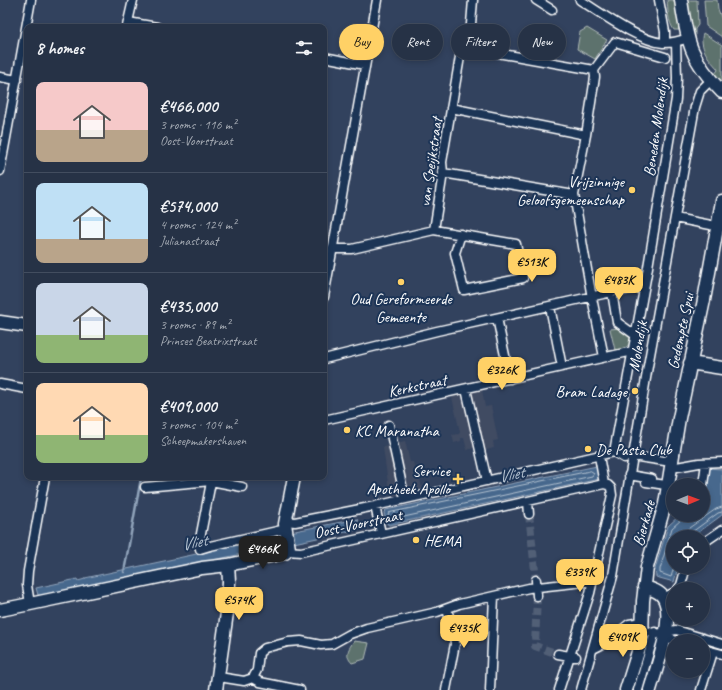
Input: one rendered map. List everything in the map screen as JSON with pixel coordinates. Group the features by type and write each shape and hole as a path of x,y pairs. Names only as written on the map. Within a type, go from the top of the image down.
{"street":[{"path":"25,24 29,0"},
{"path":"128,24 132,0"},
{"path":"327,278 377,0"},
{"path":"472,24 473,0"},
{"path":"536,0 552,10"},
{"path":"580,0 639,35 651,40 665,43 676,42 688,38"},
{"path":"659,0 665,32 665,43"},
{"path":"681,0 688,38 695,58 708,83 722,92"},
{"path":"0,171 2,152 17,80 24,33"},
{"path":"604,357 574,195 586,135 595,78 594,70 615,42 665,57"},
{"name":"Beneden Molendijk","path":"614,452 643,288 647,273 676,99 676,42"},
{"path":"510,55 594,70"},
{"path":"327,58 365,65"},
{"name":"van Speijkstraat","path":"332,249 352,249 434,230 443,173 442,162 459,60"},
{"path":"0,77 17,80"},
{"name":"Molendijk","path":"581,690 588,660 593,649 613,576 626,497 631,452 651,366 648,352 662,291 695,107 700,92 708,83"},
{"path":"451,108 586,135"},
{"path":"443,173 574,195"},
{"name":"Gedempte Spui","path":"672,463 690,363 720,226 722,201"},
{"path":"675,218 720,226"},
{"path":"434,230 461,234 516,244 524,278 464,290 455,252 461,234"},
{"path":"327,358 497,318 592,298 612,292 643,288"},
{"path":"612,292 617,322 635,335"},
{"path":"550,307 561,362"},
{"path":"497,318 510,379"},
{"path":"0,322 24,326"},
{"name":"Kerkstraat","path":"327,419 633,351"},
{"path":"690,363 722,368"},
{"path":"0,384 24,388"},
{"path":"466,389 486,481"},
{"path":"389,425 405,499"},
{"path":"212,480 199,544 200,549 286,528 295,522 375,506 614,452 624,458 631,452 672,463 722,462"},
{"path":"559,690 573,657 593,581 612,495 610,486 604,484 599,456"},
{"name":"Bierkade","path":"626,690 642,639 644,587 649,558 664,509 664,483 672,463"},
{"path":"704,478 706,463"},
{"path":"629,475 644,480 664,483"},
{"path":"30,604 27,585 28,571 44,480"},
{"path":"145,487 204,480"},
{"path":"216,480 242,487"},
{"path":"288,549 286,528 294,480"},
{"name":"Oost-Voorstraat","path":"0,610 202,568 228,565 281,554 288,549 301,552 604,484"},
{"path":"612,495 626,497"},
{"path":"528,502 529,514"},
{"path":"375,506 381,533"},
{"path":"710,538 722,530"},
{"path":"216,690 229,599 230,581 228,565"},
{"path":"253,678 257,670 259,653 265,648 293,641 321,645 332,644 350,634 362,630 447,609 459,604 524,589 537,583 564,584 593,581"},
{"path":"537,583 537,596"},
{"path":"644,587 666,595"},
{"path":"490,690 494,596"},
{"path":"638,690 666,608"},
{"path":"446,690 455,647 454,635 447,609"},
{"path":"593,649 605,643 629,624 637,622 642,626 666,637"},
{"path":"658,633 676,630 722,644"},
{"path":"650,690 658,633"},
{"path":"710,651 722,654"},
{"path":"701,690 713,652"},
{"path":"558,654 573,657"},
{"path":"219,677 244,681 253,678 262,682 300,690"}],"shaded area":[{"path":"482,390 485,407 491,406 498,440 493,441 494,448 481,451 483,455 486,455 488,464 484,465 477,447 467,450 464,438 461,438 461,441 454,443 452,434 459,434 460,432 452,397"},
{"path":"405,441 410,462 413,462 416,474 419,474 422,489 391,496 383,447"}],"green space":[{"path":"667,0 676,0 679,30 674,30 671,23"},
{"path":"685,0 697,0 698,25 695,29 696,48"},
{"path":"704,0 717,0 718,9 722,20 722,37 706,26"},
{"path":"587,28 607,40 595,59 577,49 580,32"},
{"path":"703,33 722,45 722,84 714,75 718,70 717,68 703,48"},
{"path":"621,328 624,333 628,333 632,337 631,341 624,349 609,352 608,351 615,350 610,329"},
{"path":"354,641 369,643 365,659 352,663 348,657 348,652"}],"water":[{"path":"597,466 599,479 389,525 386,523 384,512 386,510"},
{"path":"706,468 722,469 722,515 702,530 667,530 668,526 672,522 710,522 710,478 705,478"},
{"path":"357,519 360,529 43,596 38,595 36,588 77,579 78,581 85,578 280,536 295,531"},
{"path":"666,533 666,574 676,574 674,582 656,577 655,569"}],"waterway":[{"path":"124,572 141,480"}],"tunnel":[{"path":"529,514 536,580"},
{"path":"537,596 535,646 558,654"}],"place":[{"name":"Vrijzinnige Geloofsgemeenschap","path":"632,190"},
{"name":"Oud Gereformeerde Gemeente","path":"401,282"},
{"name":"Bram Ladage","path":"635,391"},
{"name":"KC Maranatha","path":"347,430"},
{"name":"De Pasta Club","path":"588,449"},
{"name":"Service Apotheek Apollo","path":"458,479"},
{"name":"HEMA","path":"416,540"}],"water label":[{"name":"Vliet","path":"511,474"},
{"name":"Vliet","path":"194,542"}]}
